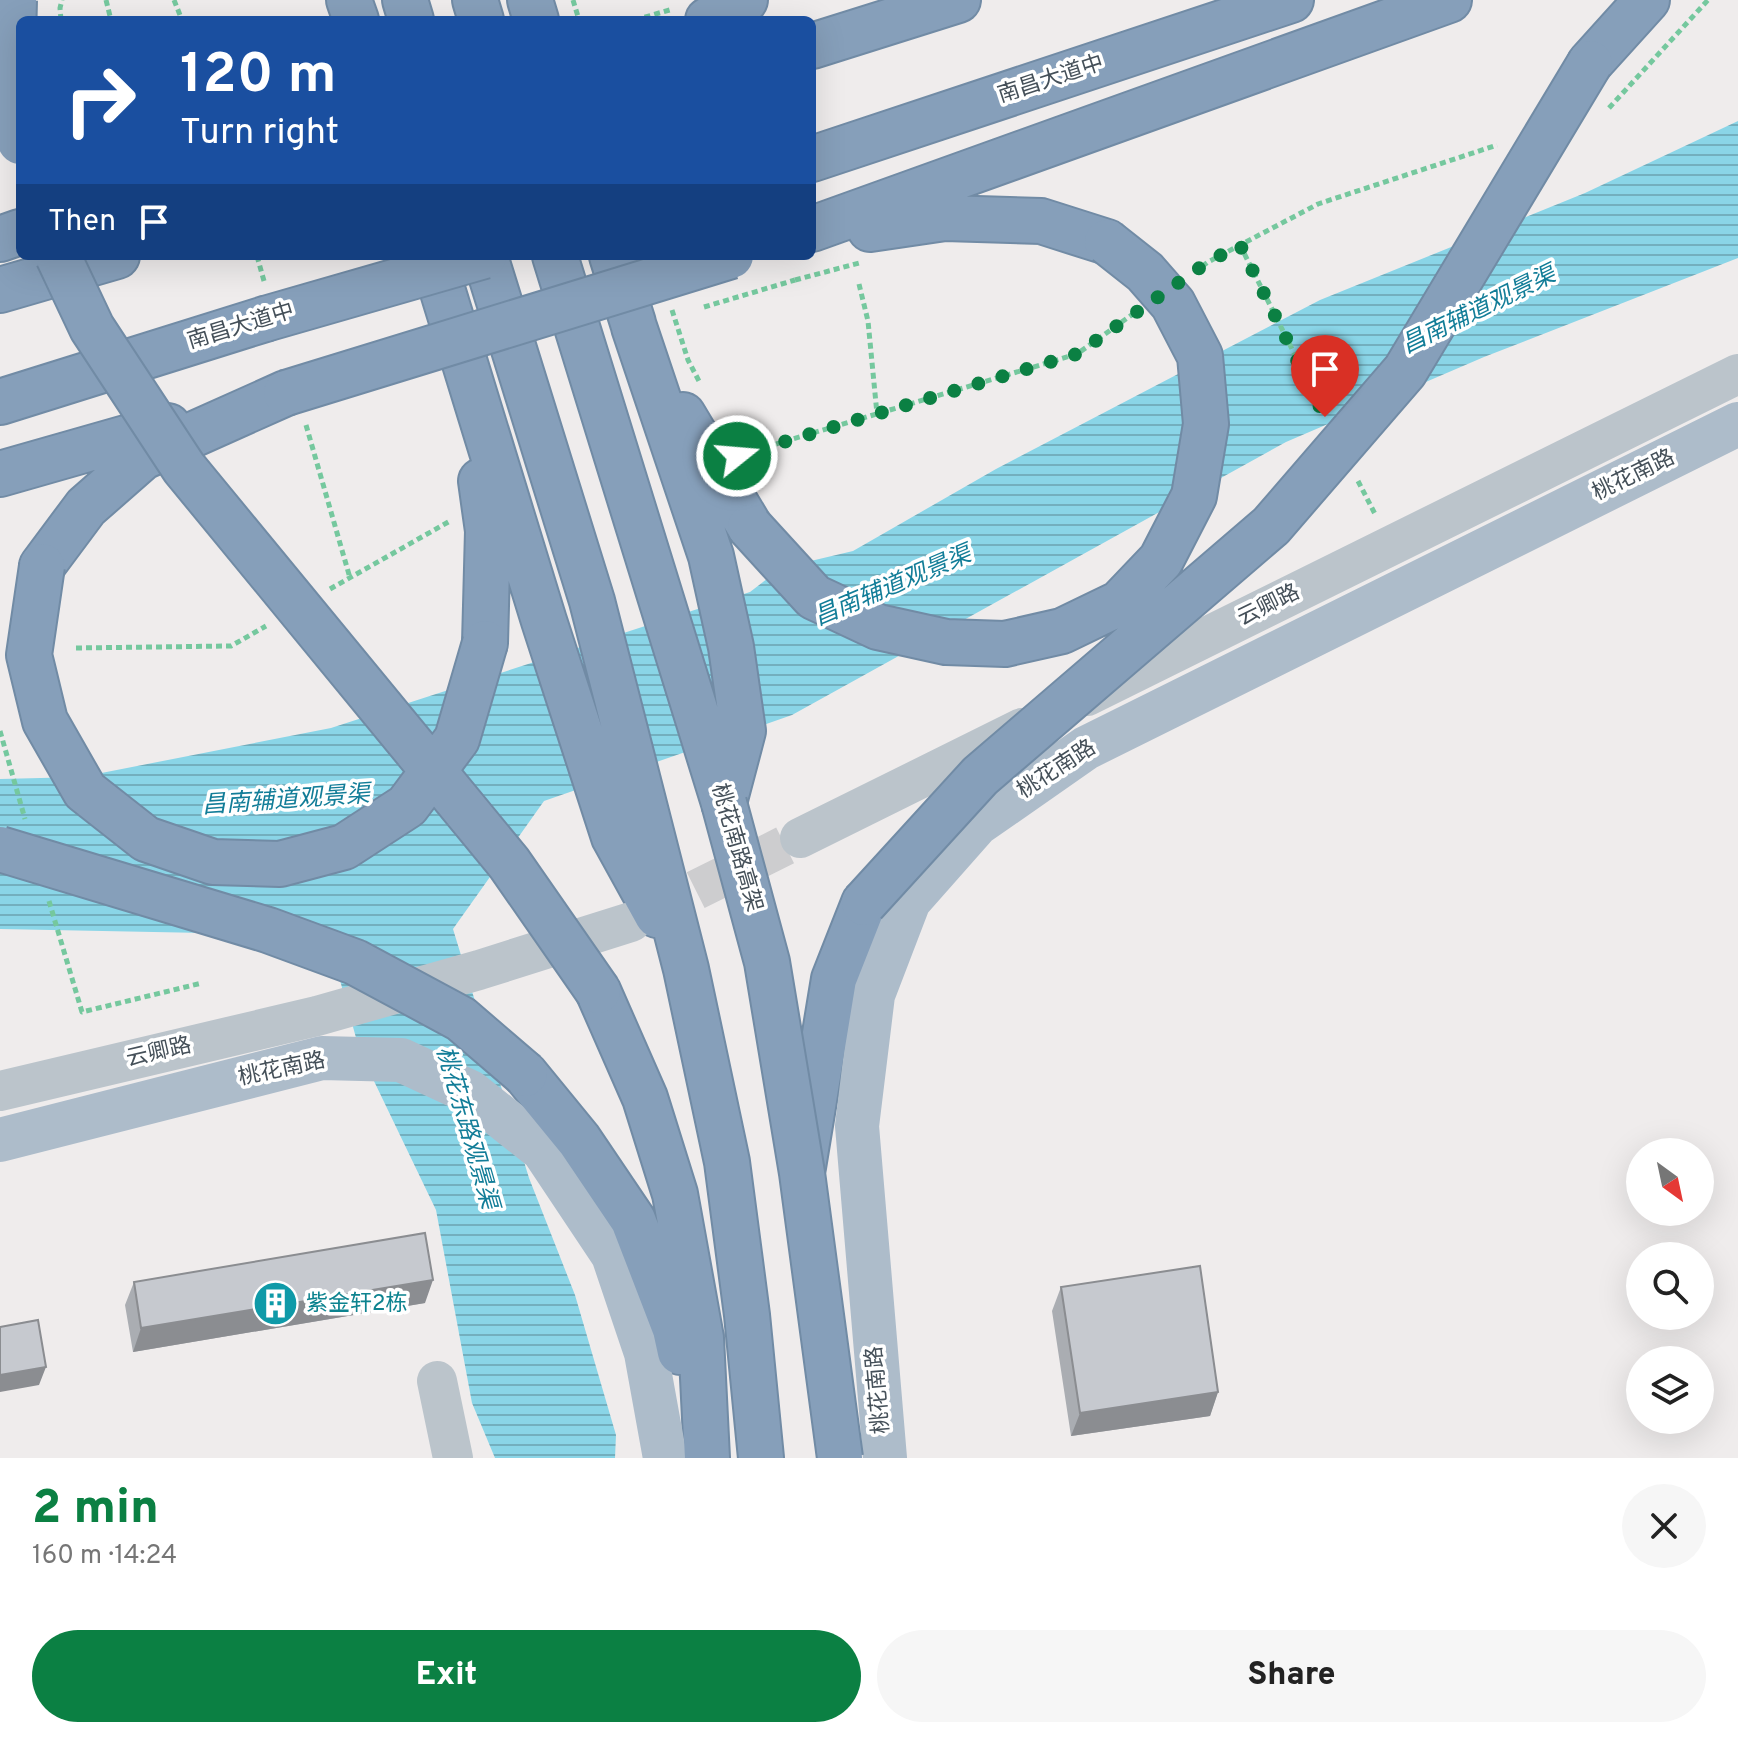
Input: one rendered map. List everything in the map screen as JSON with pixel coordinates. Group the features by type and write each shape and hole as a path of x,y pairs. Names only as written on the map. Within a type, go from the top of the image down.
{"highway":[{"path":"14,0 12,76 16,109"},
{"path":"816,45 958,0"},
{"name":"南昌大道中","path":"816,158 1291,0"},
{"path":"816,228 1449,0"},
{"path":"802,1173 834,979 864,903 980,776 1271,526 1395,383 1590,63 1647,0"},
{"path":"634,327 750,527 814,597 878,627 946,642 1005,644 1062,631 1120,603 1161,560 1194,496 1206,424 1200,356 1173,304 1145,272 1107,242 1041,221 945,218 816,236"},
{"path":"60,260 92,328 184,468 509,863 598,991 645,1098 675,1194 701,1338 704,1458"},
{"path":"0,290 103,260"},
{"name":"南昌大道中","path":"0,402 265,319 470,260"},
{"path":"485,260 592,601 633,833"},
{"name":"桃花南路高架","path":"556,260 724,803 767,962 802,1173 840,1458"},
{"path":"613,260 711,556 731,647 743,731 724,803"},
{"path":"0,474 286,393 718,260"},
{"path":"286,393 143,457 86,507 42,566 29,655 45,721 85,791 146,839 213,862 280,864 344,847 407,806 457,739 485,643 488,531 477,449 437,273"},
{"path":"437,273 544,621 686,969 727,1162 747,1315 761,1458"},
{"path":"0,849 268,930 355,962 461,1019 525,1074 579,1140 633,1220 675,1329 704,1458"}],"main road":[{"name":"桃花南路","path":"885,1458 857,1126 873,995 909,901 977,824 1086,748 1738,424"},
{"name":"桃花南路","path":"0,1140 320,1037 401,1060 470,1092 543,1150 613,1255 646,1353 665,1458"}],"street":[{"name":"云卿路","path":"800,838 1738,374"},
{"name":"云卿路","path":"0,1091 320,1037 479,970 631,922"},
{"path":"437,1381 453,1458"}],"path":[{"path":"1609,108 1708,0"},
{"path":"673,16 711,12"},
{"path":"1181,280 1208,262 1318,204 1507,142"},
{"path":"1240,245 1323,411"},
{"path":"859,284 868,321 877,414"},
{"path":"737,456 1077,354 1142,308"},
{"path":"1357,480 1379,522"},
{"path":"324,593 457,517"},
{"path":"76,648 231,646 271,623"},
{"path":"57,928 82,1012 202,983"}],"water":[{"path":"1738,121 1738,258 1484,357 1286,442 792,715 544,801 453,929 529,1178 575,1295 616,1435 615,1458 495,1458 472,1403 436,1210 360,1052 331,948 303,935 0,929 0,779 81,777 331,728 750,592 781,568 853,551 996,469 1320,300 1585,193"}],"building":[{"path":"425,1233 433,1280 141,1328 134,1282"},
{"path":"1200,1266 1218,1392 1080,1413 1061,1287"},
{"path":"38,1320 46,1367 0,1375 0,1327"}],"tunnel":[{"path":"642,917 800,838"}],"place":[{"name":"紫金轩2栋","path":"275,1304"}],"route":[{"path":"737,456 1077,354 1208,262 1240,245 1325,417"}],"water label":[{"name":"昌南辅道观景渠","path":"1479,311"},
{"name":"昌南辅道观景渠","path":"893,587"},
{"name":"昌南辅道观景渠","path":"286,801"},
{"name":"桃花东路观景渠","path":"466,1128"}]}
